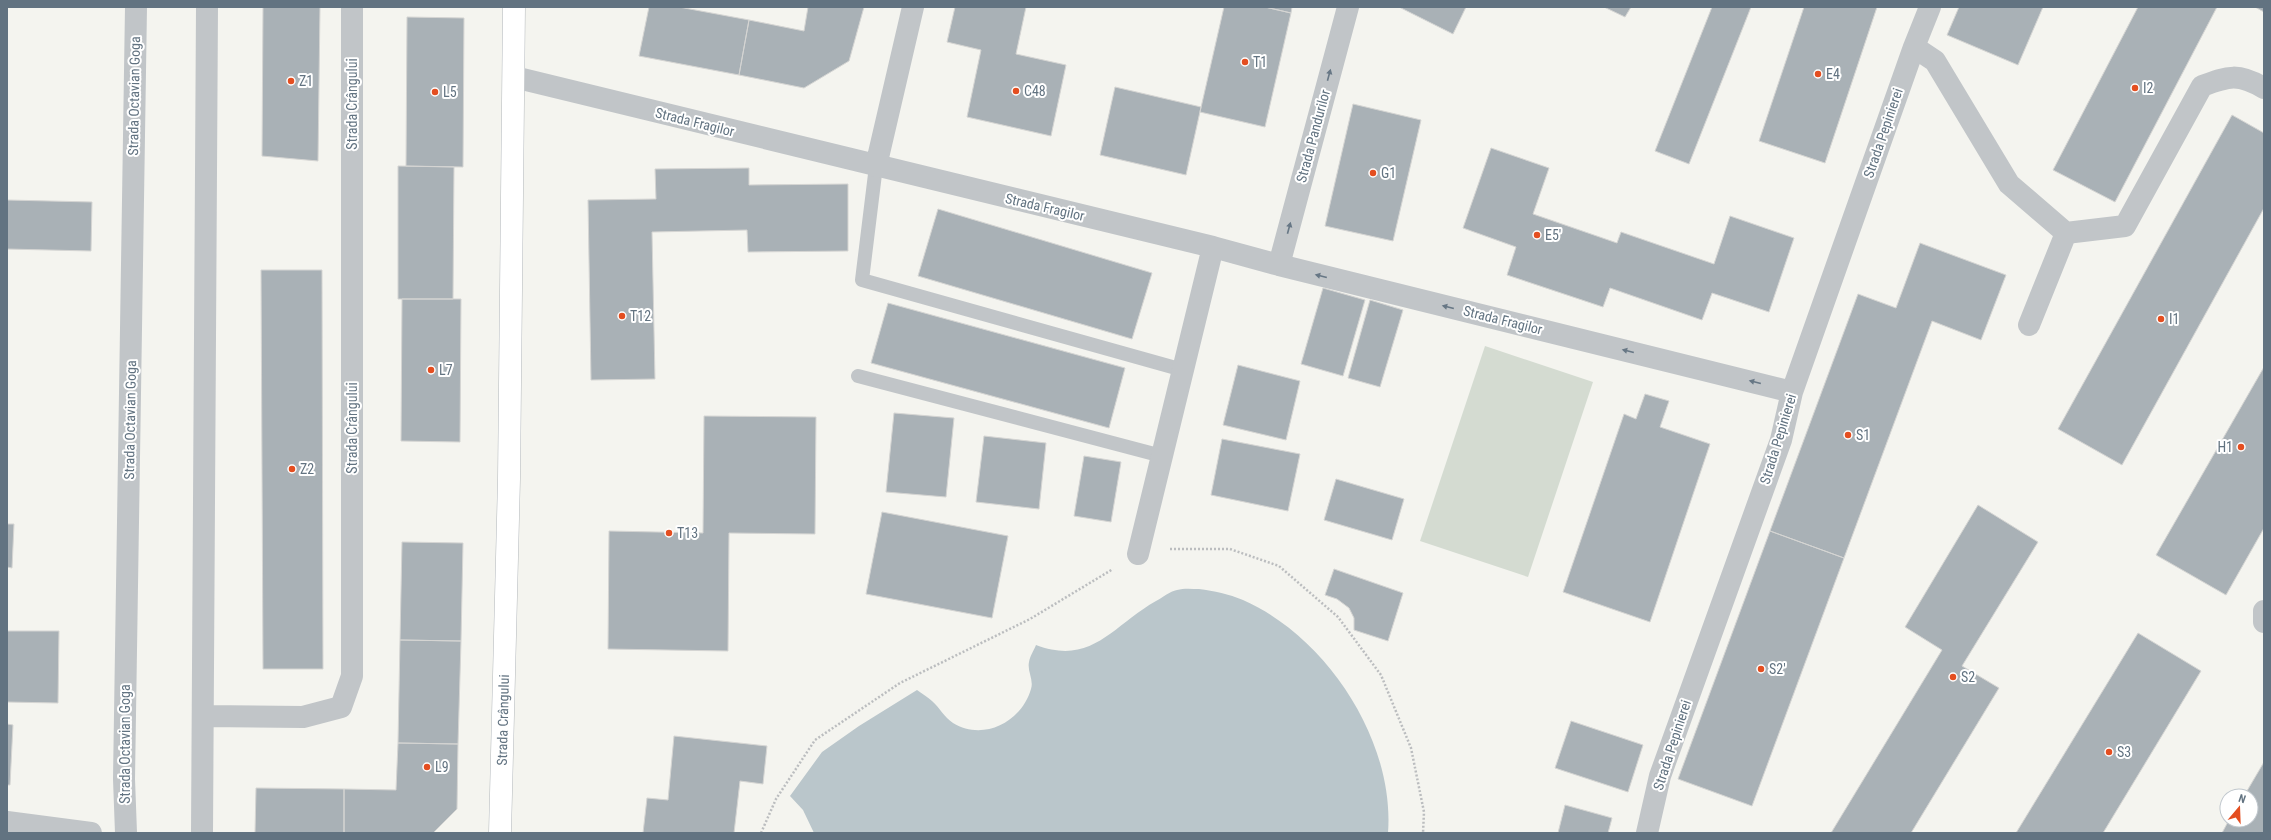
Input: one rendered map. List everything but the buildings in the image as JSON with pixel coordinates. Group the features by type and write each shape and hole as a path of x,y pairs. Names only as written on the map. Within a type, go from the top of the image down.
{"main road":[{"name":"Strada Crângului","path":"500,833 510,465 514,7"}],"street":[{"name":"Strada Octavian Goga","path":"126,833 124,779 136,7"},
{"path":"202,833 207,7"},
{"name":"Strada Crângului","path":"203,716 304,717 341,707 352,676 352,7"},
{"path":"876,166 913,7"},
{"name":"Strada Pandurilor","path":"1279,265 1348,7"},
{"name":"Strada Pepinierei","path":"1647,833 1660,776 1781,440 1792,392 1914,47 1930,7"},
{"path":"1914,47 1936,61 2009,184 2066,233 2124,226 2202,86 2226,77 2248,78 2264,88"},
{"name":"Strada Fragilor","path":"514,77 1213,247 1279,265 1792,392"},
{"path":"2029,325 2066,233"},
{"path":"1138,554 1213,247"},
{"path":"2264,611 2264,622"},
{"path":"7,822 91,833"}],"lane":[{"path":"876,166 862,280 1184,370"},
{"path":"858,376 1162,456"}],"path":[{"path":"761,833 776,799 814,740 900,682 1030,619 1138,554 1170,549 1230,549 1279,566 1338,617 1381,675 1412,748 1424,812 1423,833"}],"shaded area":[{"path":"1485,346 1593,382 1528,577 1420,541"},
{"path":"1182,589 1199,589 1238,598 1274,617 1302,639 1328,666 1350,696 1367,729 1380,763 1387,798 1388,833 814,833 803,810 790,796 822,752 859,726 917,690 929,698 953,723 965,728 977,730 989,729 1011,719 1026,700 1032,686 1029,662 1036,645 1055,650 1072,650 1087,647 1100,640 1169,593"}],"place":[{"name":"T1","path":"1245,62"},
{"name":"E4","path":"1818,74"},
{"name":"Z1","path":"291,81"},
{"name":"I2","path":"2135,88"},
{"name":"C48","path":"1016,91"},
{"name":"L5","path":"435,92"},
{"name":"G1","path":"1373,173"},
{"name":"E5'","path":"1537,235"},
{"name":"T12","path":"622,316"},
{"name":"I1","path":"2161,319"},
{"name":"L7","path":"431,370"},
{"name":"S1","path":"1848,435"},
{"name":"H1","path":"2241,447"},
{"name":"Z2","path":"292,469"},
{"name":"T13","path":"669,533"},
{"name":"S2'","path":"1761,669"},
{"name":"S2","path":"1953,677"},
{"name":"S3","path":"2109,752"},
{"name":"L9","path":"427,767"}]}
